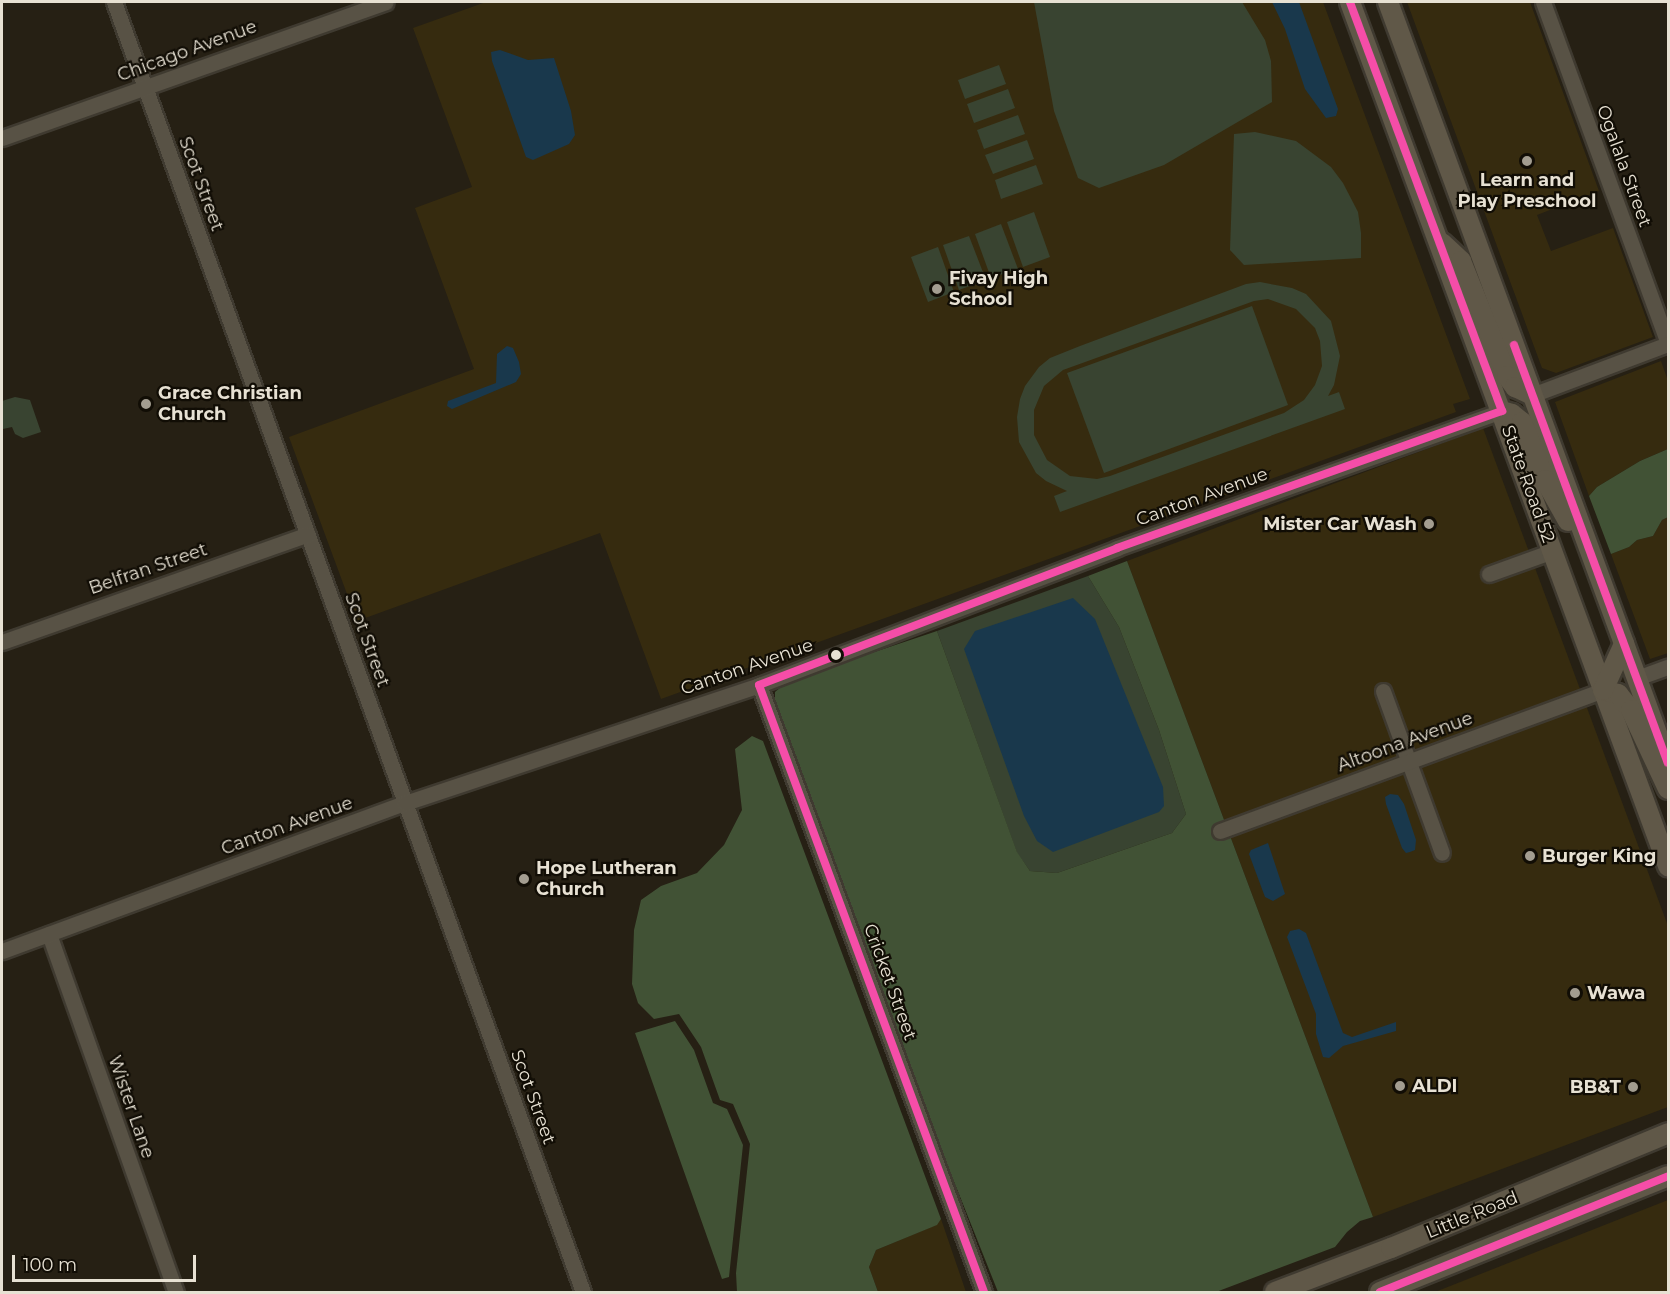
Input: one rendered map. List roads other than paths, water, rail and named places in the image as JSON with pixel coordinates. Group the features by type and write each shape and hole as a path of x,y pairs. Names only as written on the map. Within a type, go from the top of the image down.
{"main road":[{"name":"State Road 52","path":"1350,2 1668,866"},
{"name":"State Road 52","path":"1388,2 1668,763"},
{"path":"1439,240 1461,261 1507,376 1515,387 1532,395"},
{"path":"1502,411 1512,414 1522,422 1545,480 1585,557 1599,575"},
{"path":"1624,644 1603,690 1618,694 1631,710 1668,789"},
{"name":"Little Road","path":"1275,1293 1391,1248 1668,1133"},
{"name":"Little Road","path":"1380,1293 1668,1176"}],"street":[{"name":"Scot Street","path":"114,2 583,1293"},
{"name":"Chicago Avenue","path":"2,138 386,2"},
{"name":"Ogalala Street","path":"1543,2 1668,343"},
{"path":"1532,395 1668,343"},
{"name":"Canton Avenue","path":"2,951 405,803 759,685 1117,548 1502,411"},
{"name":"Belfran Street","path":"2,642 308,534"},
{"path":"1489,574 1553,551"},
{"path":"1637,678 1668,667"},
{"name":"Cricket Street","path":"759,685 984,1293"},
{"name":"Altoona Avenue","path":"1220,831 1603,690"},
{"path":"1383,691 1442,853"},
{"name":"Wister Lane","path":"49,934 176,1293"}],"water":[{"path":"1272,2 1299,2 1338,109 1336,116 1326,118 1305,89 1285,29"},
{"path":"500,50 528,60 554,58 571,111 575,135 569,144 533,160 526,157 492,61 491,52"},
{"path":"507,346 513,348 519,362 521,374 516,382 452,409 447,406 448,401 496,383 497,354"},
{"path":"1073,598 1095,619 1163,787 1164,806 1159,812 1053,852 1037,841 1024,816 964,649 975,631"},
{"path":"1390,794 1398,795 1404,804 1416,840 1415,850 1410,852 1406,853 1402,848 1386,804 1385,797"},
{"path":"1268,843 1285,894 1273,901 1265,897 1249,854 1251,850"},
{"path":"1299,929 1306,933 1343,1033 1352,1037 1396,1022 1396,1031 1343,1046 1329,1058 1323,1057 1316,1034 1316,1014 1287,937 1290,931"}],"place":[{"name":"Learn and Play Preschool","path":"1527,161"},
{"name":"Fivay High School","path":"937,289"},
{"name":"Grace Christian Church","path":"146,404"},
{"name":"Mister Car Wash","path":"1429,524"},
{"name":"Burger King","path":"1530,856"},
{"name":"Hope Lutheran Church","path":"524,879"},
{"name":"Wawa","path":"1575,993"},
{"name":"ALDI","path":"1400,1086"},
{"name":"BB&T","path":"1633,1087"}]}
